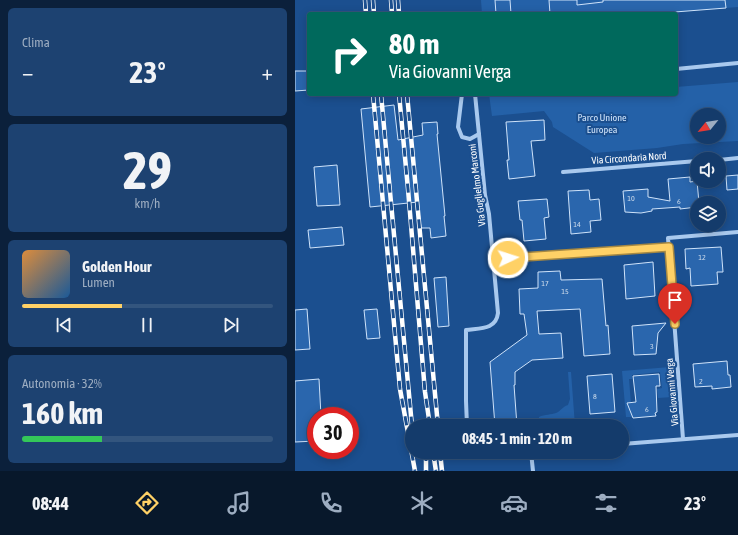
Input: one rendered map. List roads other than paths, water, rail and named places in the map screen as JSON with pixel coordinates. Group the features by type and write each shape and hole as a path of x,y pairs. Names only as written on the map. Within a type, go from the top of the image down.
{"street":[{"path":"678,69 738,63"},
{"name":"Via Guglielmo Marconi","path":"462,96 457,127 462,136 470,139 479,134"},
{"name":"Via Guglielmo Marconi","path":"467,419 466,330 487,327 495,322 498,313 489,214 485,195 475,96"},
{"path":"726,159 738,158"},
{"name":"Via Circondaria Nord","path":"563,172 690,162"},
{"path":"508,258 669,247 668,238 738,232"},
{"name":"Via Giovanni Verga","path":"669,247 683,439"},
{"path":"629,443 738,435"},
{"path":"532,459 533,471"}],"railway":[{"path":"365,0 366,12"},
{"path":"373,0 374,12"},
{"path":"391,0 392,12"},
{"path":"398,0 399,12"},
{"path":"373,96 400,389 415,471"},
{"path":"381,96 411,419"},
{"path":"399,96 425,392 429,419"},
{"path":"407,96 437,419"},
{"path":"426,459 426,471"},
{"path":"434,459 436,471"},
{"path":"441,459 442,471"}],"park label":[{"name":"Parco Unione Europea","path":"602,122"}]}
